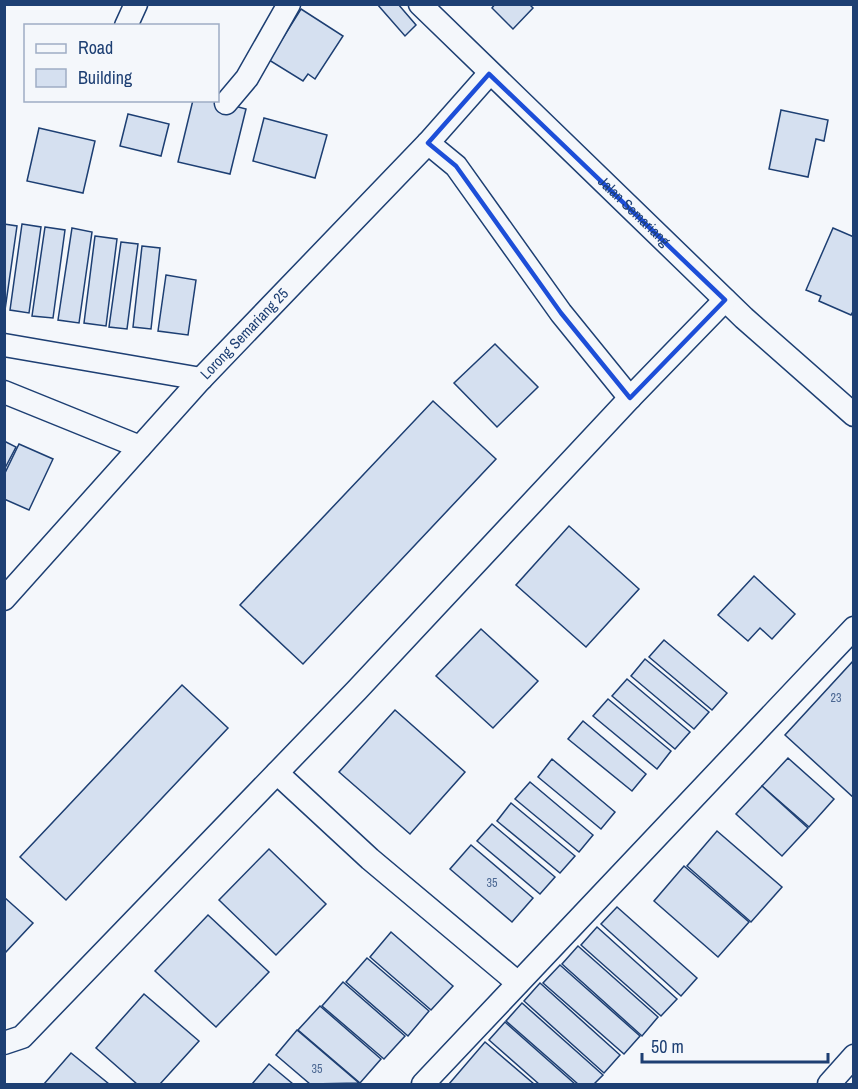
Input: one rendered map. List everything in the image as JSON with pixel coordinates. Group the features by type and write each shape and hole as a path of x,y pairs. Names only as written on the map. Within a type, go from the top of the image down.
{"street":[{"path":"127,24 136,4"},
{"path":"226,103 247,78 289,4"},
{"name":"Jalan Semariang","path":"420,4 489,74 725,300 854,416"},
{"name":"Lorong Semariang 25","path":"4,599 201,379 428,143 489,74"},
{"path":"428,143 456,166 561,313 630,398"},
{"path":"4,1043 22,1037 277,773 725,300"},
{"path":"4,345 201,379"},
{"path":"4,392 140,447"},
{"path":"423,1084 854,628"},
{"path":"277,773 370,859 518,983"},
{"path":"829,1084 854,1056"}],"highlighted area":[{"path":"489,74 725,300 630,398 561,313 456,166 428,143"}],"building":[{"path":"377,4 398,4 416,25 405,36"},
{"path":"495,4 529,4 533,8 513,29 492,8"},
{"path":"301,9 343,36 315,79 308,74 303,81 269,60"},
{"path":"193,102 219,102 246,109 230,174 178,162"},
{"path":"781,110 828,120 824,141 816,139 808,177 769,169"},
{"path":"128,114 169,124 161,156 120,146"},
{"path":"264,118 327,135 315,178 253,161"},
{"path":"39,128 95,141 83,193 27,181"},
{"path":"4,224 17,226 5,310 4,309"},
{"path":"22,224 41,227 29,313 10,310"},
{"path":"45,227 65,230 53,318 32,316"},
{"path":"72,228 92,232 79,323 58,320"},
{"path":"833,228 854,237 854,310 851,315 819,301 821,296 806,290"},
{"path":"95,236 117,239 106,326 84,323"},
{"path":"121,242 138,244 127,329 109,327"},
{"path":"142,246 160,248 151,329 133,327"},
{"path":"166,275 196,280 188,335 158,331"},
{"path":"495,344 538,387 497,427 454,383"},
{"path":"433,401 496,459 303,664 240,605"},
{"path":"4,441 16,447 4,470"},
{"path":"19,444 53,459 29,510 4,499 4,475"},
{"path":"569,526 639,589 586,647 516,585"},
{"path":"754,576 795,614 772,639 760,628 748,641 718,615"},
{"path":"481,629 538,681 493,728 436,676"},
{"path":"664,640 727,693 712,710 649,657"},
{"path":"645,659 709,712 694,729 631,676"},
{"path":"854,660 854,798 785,735"},
{"path":"627,679 690,732 675,749 612,696"},
{"path":"182,685 228,728 66,900 20,857"},
{"path":"608,699 671,751 657,769 593,716"},
{"path":"395,710 465,772 410,834 339,772"},
{"path":"583,721 646,774 632,791 568,739"},
{"path":"788,758 834,799 809,827 762,786"},
{"path":"552,759 615,812 601,829 538,777"},
{"path":"530,782 593,835 579,852 515,799"},
{"path":"762,786 808,828 782,856 736,814"},
{"path":"511,803 575,856 560,873 497,821"},
{"path":"492,824 555,877 540,894 477,841"},
{"path":"717,831 782,887 751,922 687,866"},
{"path":"471,845 533,898 512,922 450,869"},
{"path":"269,849 326,904 276,955 219,900"},
{"path":"684,866 749,922 718,957 654,901"},
{"path":"4,897 33,923 4,954"},
{"path":"617,907 697,978 681,996 601,924"},
{"path":"208,915 269,972 216,1027 155,971"},
{"path":"597,927 677,999 661,1016 581,945"},
{"path":"391,932 453,986 431,1010 370,957"},
{"path":"578,946 658,1017 642,1036 562,964"},
{"path":"367,958 429,1011 408,1036 346,982"},
{"path":"560,965 640,1036 624,1054 543,983"},
{"path":"343,982 405,1036 384,1059 322,1006"},
{"path":"540,983 620,1055 604,1073 524,1001"},
{"path":"144,994 199,1041 160,1084 137,1084 96,1048"},
{"path":"522,1003 603,1075 594,1084 578,1084 506,1021"},
{"path":"320,1006 381,1059 360,1083 298,1030"},
{"path":"505,1022 575,1084 539,1084 489,1040"},
{"path":"297,1030 359,1083 310,1084 276,1055"},
{"path":"485,1042 534,1084 449,1084"},
{"path":"71,1053 109,1084 44,1084"},
{"path":"269,1064 293,1084 252,1084"}]}
